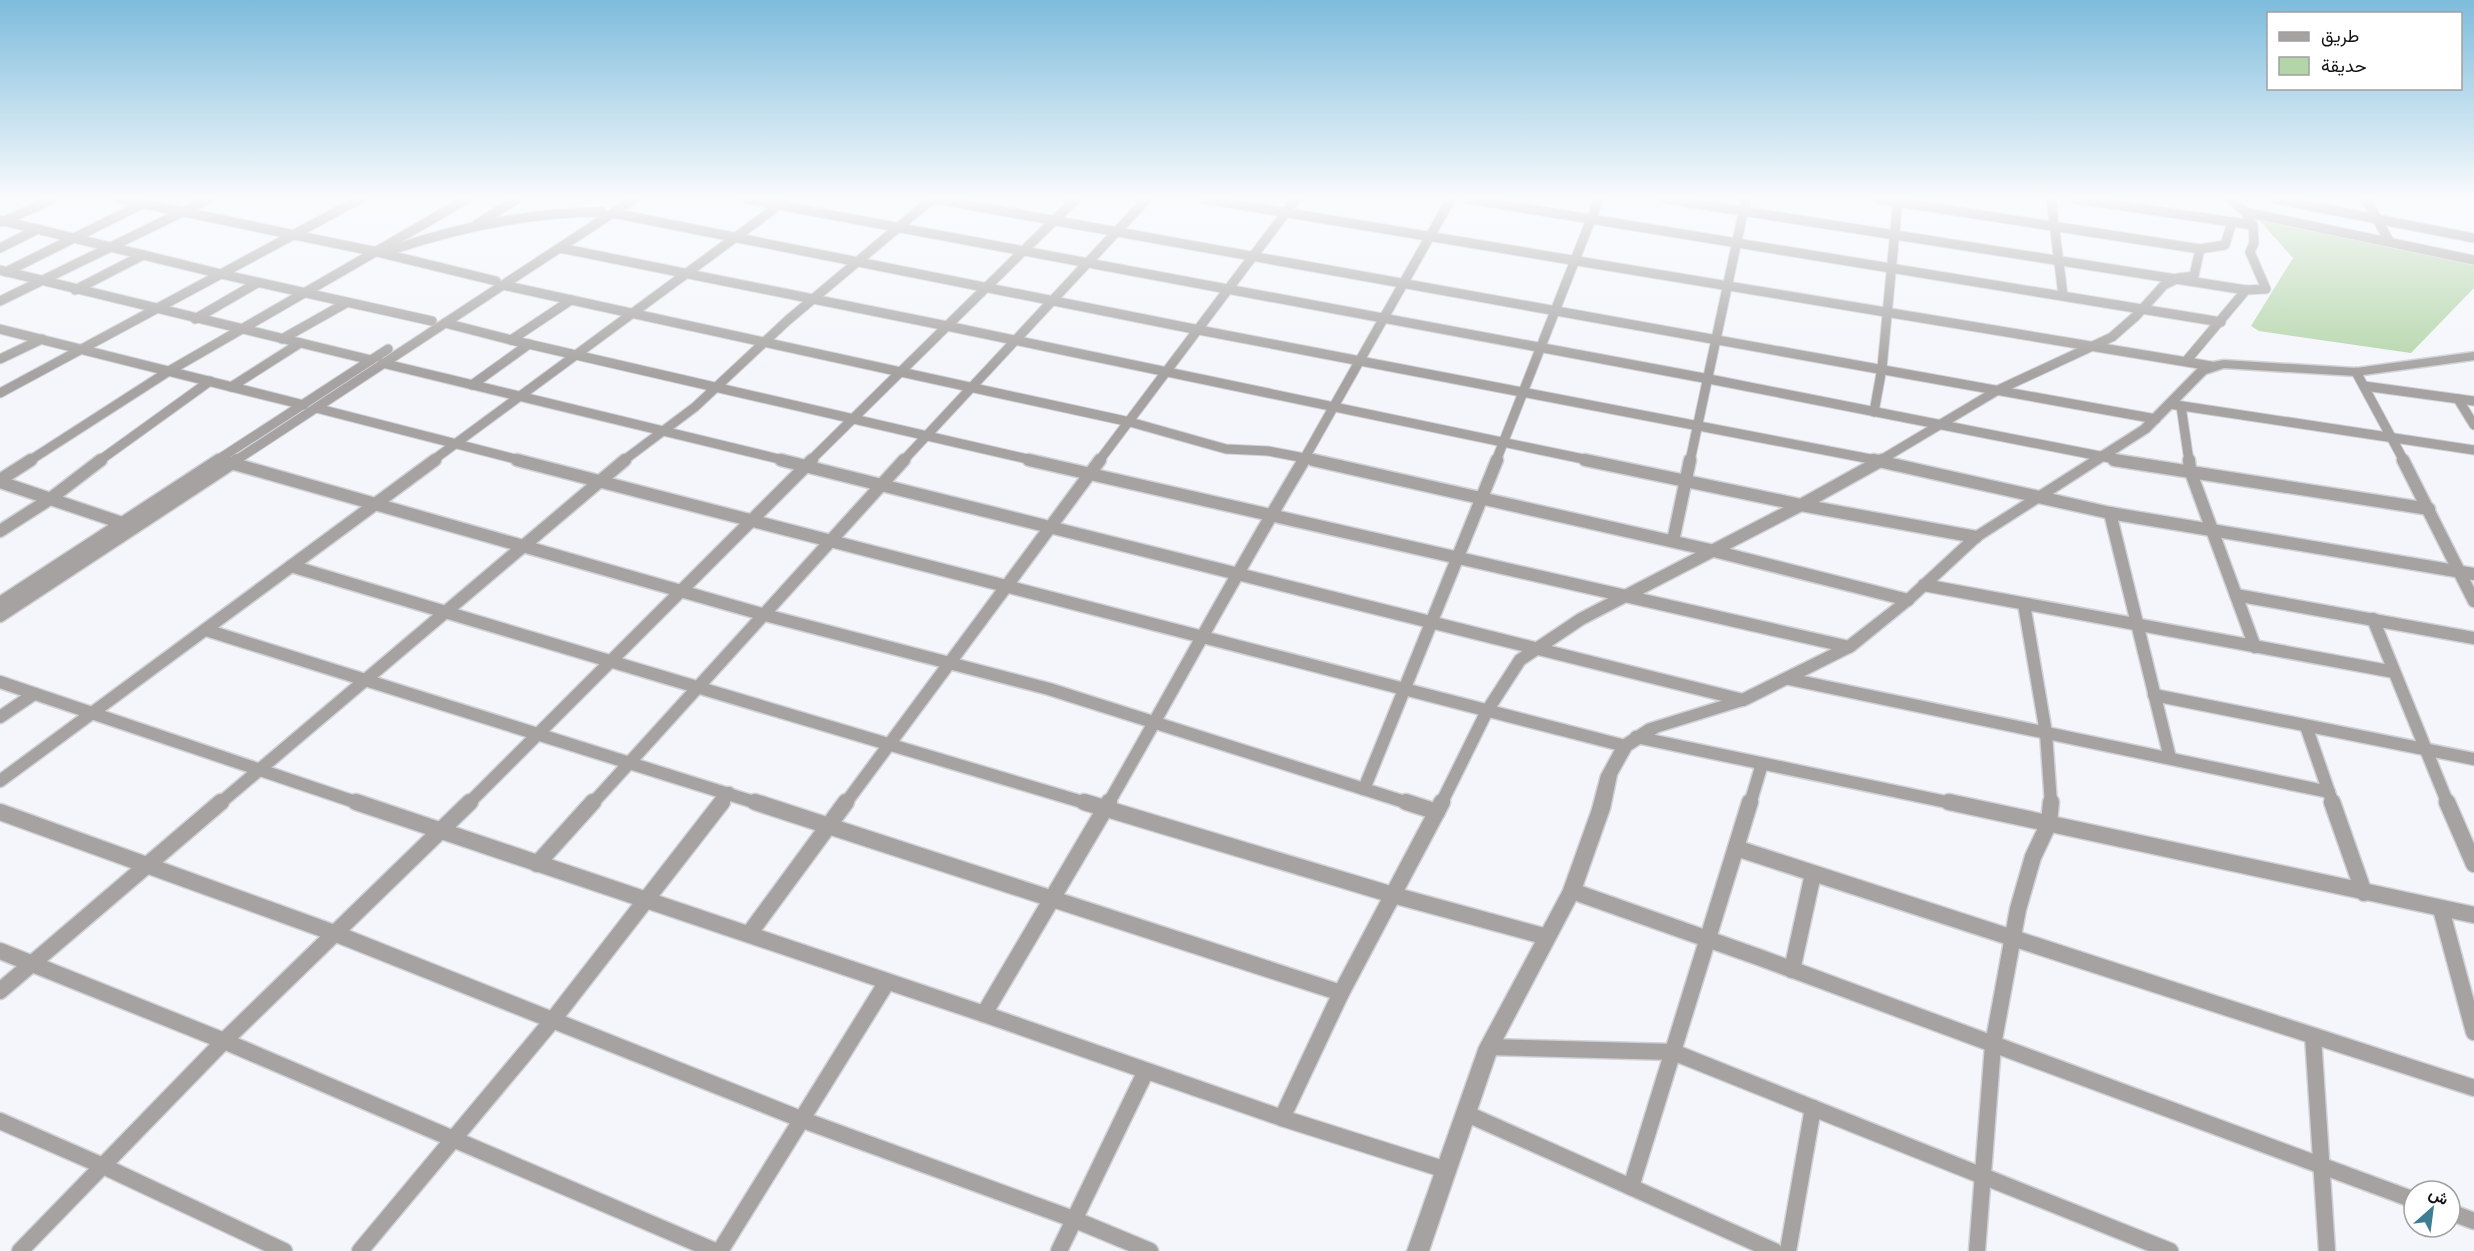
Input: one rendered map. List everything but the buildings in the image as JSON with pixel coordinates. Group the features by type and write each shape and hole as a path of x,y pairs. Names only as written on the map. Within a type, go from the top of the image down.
{"street":[{"path":"3,271 32,257"},
{"path":"0,301 90,257"},
{"path":"75,290 139,257"},
{"path":"154,257 305,294 432,321"},
{"path":"0,393 252,257"},
{"path":"0,481 169,371 370,257"},
{"path":"400,257 572,300 1130,422 1226,449 1268,451 1305,458 1673,541 1908,600"},
{"path":"377,361 445,323 539,257"},
{"path":"0,616 231,463 432,321 544,257"},
{"path":"607,257 1333,406 1801,505 1976,537"},
{"path":"0,781 375,504 460,444 707,257"},
{"path":"833,257 1880,461 2110,513 2211,528 2474,574"},
{"path":"0,991 600,479 695,407 764,341 862,257"},
{"path":"20,1251 224,1041 540,734 680,590 1017,257"},
{"path":"1051,257 1709,380 2100,458 2190,470 2429,509"},
{"path":"537,864 881,485 1092,257"},
{"path":"749,934 1005,586 1253,257"},
{"path":"1268,257 2156,419"},
{"path":"984,1014 1105,809 1204,636 1270,514 1305,458 1419,257"},
{"path":"1553,257 2187,360 2211,366"},
{"path":"1364,789 1433,622 1576,257"},
{"path":"1673,541 1734,257"},
{"path":"1835,257 2221,322"},
{"path":"1874,412 1882,368 1891,257"},
{"path":"2046,257 2246,290 2266,289 2252,257"},
{"path":"1282,1118 1341,993 1437,812 1487,711 1520,660 1581,619 1710,550 1801,505 1880,461 1998,390 2112,337 2143,309 2158,290 2178,278 2194,276 2198,257"},
{"path":"2057,259 2063,295"},
{"path":"3,271 662,430 1743,700"},
{"path":"195,319 257,283"},
{"path":"2187,360 2246,290"},
{"path":"511,340 572,300"},
{"path":"282,339 346,303"},
{"path":"445,323 927,437 1849,647"},
{"path":"0,329 600,479 1487,711 1630,742 1762,764 2049,823 2474,915"},
{"path":"0,359 42,339"},
{"path":"231,387 300,344"},
{"path":"472,385 528,344"},
{"path":"2360,379 2474,356"},
{"path":"1418,1251 1489,1047 1572,891 1609,775 1630,742 1653,728 1743,700 1849,647 1908,600 1976,537 2100,458 2156,419 2175,405 2202,370 2211,366 2224,364 2360,379 2474,401"},
{"path":"2360,379 2429,509 2474,601"},
{"path":"0,531 50,499 134,434 210,381"},
{"path":"2458,399 2474,425"},
{"path":"2175,405 2474,450"},
{"path":"2175,405 2190,470 2255,646"},
{"path":"0,603 122,523 310,406"},
{"path":"231,463 765,615 1049,689 1437,812"},
{"path":"0,481 122,523"},
{"path":"2110,513 2170,758"},
{"path":"291,566 448,610 1393,895 1547,938"},
{"path":"1924,585 2394,672"},
{"path":"2236,595 2474,638"},
{"path":"1977,1251 1993,1045 2012,939 2033,857 2049,823 2050,774 2046,733 2024,604"},
{"path":"2373,619 2424,749 2474,864"},
{"path":"207,630 828,825 1341,993"},
{"path":"1789,679 2329,792"},
{"path":"0,682 749,934 1282,1118 1446,1170"},
{"path":"0,717 34,694"},
{"path":"2154,694 2474,759"},
{"path":"2306,726 2364,893"},
{"path":"1631,1187 1762,764"},
{"path":"360,1251 552,1021 729,794"},
{"path":"0,812 334,933 803,1120 1073,1219 1150,1251"},
{"path":"1736,848 2474,1088"},
{"path":"1792,970 1813,874"},
{"path":"1572,891 1707,938 2402,1196"},
{"path":"2441,909 2474,1032"},
{"path":"0,951 224,1041 715,1251"},
{"path":"720,1251 887,982"},
{"path":"2313,1036 2326,1251"},
{"path":"1489,1047 1673,1052 2167,1250"},
{"path":"1059,1251 1146,1071"},
{"path":"1788,1251 1813,1108"},
{"path":"1465,1113 1774,1251"},
{"path":"0,1121 103,1166 284,1251"}],"green space":[{"path":"2445,257 2474,264 2474,288 2411,353 2259,331 2251,326 2293,258"}]}
